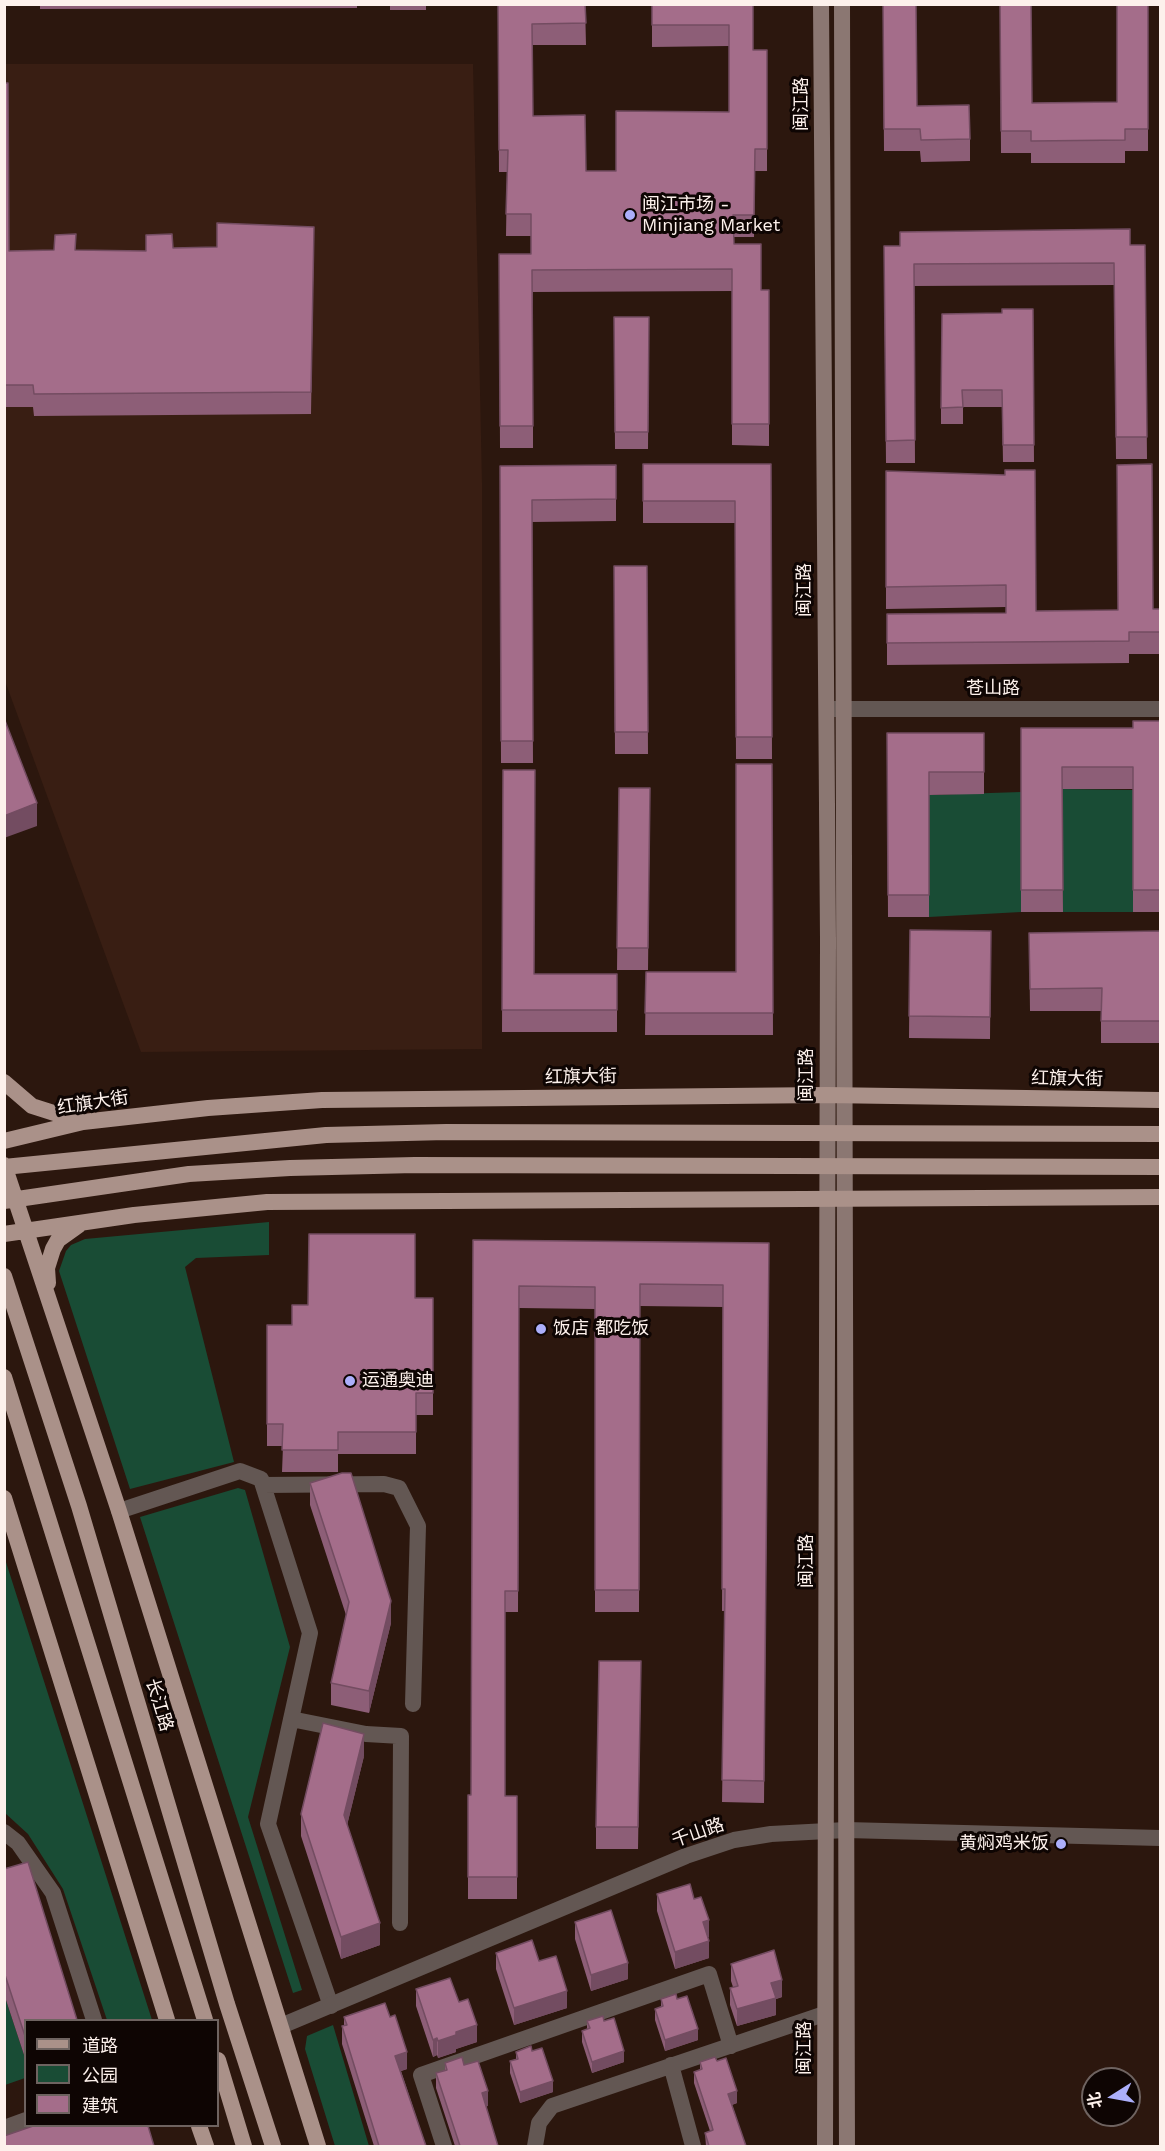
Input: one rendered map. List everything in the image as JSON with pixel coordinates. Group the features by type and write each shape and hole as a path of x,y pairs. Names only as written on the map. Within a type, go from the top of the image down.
{"main road":[{"name":"闽江路","path":"821,4 827,1133 825,2146"},
{"path":"842,4 847,2146"},
{"path":"4,1082 32,1106 47,1113 83,1122"},
{"name":"红旗大街","path":"4,1141 83,1122 208,1108 322,1100 826,1095 1161,1100"},
{"path":"318,2146 119,1511 27,1231 11,1200 5,1166 326,1134 446,1132 1161,1134"},
{"path":"11,1200 189,1174 290,1168 415,1165 1161,1167"},
{"path":"4,1234 267,1202 1161,1197"},
{"path":"52,1310 47,1280 49,1258 58,1240 83,1223"},
{"name":"长江路","path":"4,1276 79,1506 227,2004 273,2146"},
{"path":"4,1377 206,2019"},
{"path":"4,1498 167,2019"},
{"path":"219,2063 244,2146"},
{"path":"199,2127 206,2146"}],"street":[{"name":"苍山路","path":"825,709 1161,709"},
{"path":"119,1511 240,1471 261,1479 310,1633 268,1824 331,2006"},
{"path":"263,1485 384,1484 399,1488 418,1526 414,1704"},
{"path":"291,1719 366,1734 401,1736 400,1923"},
{"name":"千山路","path":"281,2026 686,1856 734,1840 771,1834 824,1830 1161,1838"},
{"path":"4,1832 18,1843 52,1893 94,2019"},
{"path":"444,2146 421,2075 709,1974 731,2046"},
{"path":"535,2146 539,2123 552,2106 824,2014"},
{"path":"671,2066 693,2146"},
{"path":"4,2127 24,2121"}],"shaded area":[{"path":"5,64 473,64 482,484 482,1049 141,1052 5,681"}],"green space":[{"path":"1062,789 1133,790 1133,912 1063,912"},
{"path":"1021,792 1021,912 929,917 929,795"},
{"path":"269,1222 269,1255 196,1258 185,1267 234,1462 130,1489 59,1271 66,1251 71,1245 85,1239"},
{"path":"238,1488 245,1490 290,1647 248,1817 302,1990 293,1993 140,1517"},
{"path":"5,1559 152,2019 107,2019 63,1889 28,1834 5,1813"},
{"path":"4,1994 24,2055 24,2078 5,2085"},
{"path":"333,2025 369,2146 335,2146 305,2049 307,2036"}],"building":[{"path":"498,4 585,4 586,23 532,24 533,116 585,115 586,171 616,171 616,111 729,112 729,25 652,25 652,4 753,4 753,50 767,50 767,149 755,149 754,215 733,215 734,244 761,244 761,290 769,290 769,424 732,424 732,269 532,270 533,426 500,426 499,254 531,254 531,214 506,214 508,150 499,150"},
{"path":"883,4 916,4 917,106 969,105 970,139 921,140 920,129 884,129"},
{"path":"1000,4 1031,4 1032,103 1117,102 1117,4 1148,4 1148,129 1125,129 1125,140 1031,141 1031,131 1001,131"},
{"path":"4,83 8,83 9,251 54,250 55,235 76,234 75,250 146,251 146,235 172,234 173,248 217,247 217,223 314,227 311,392 34,394 33,385 4,385"},
{"path":"1130,229 1130,245 1145,245 1147,437 1116,437 1114,263 914,264 915,440 886,441 884,246 900,246 900,232"},
{"path":"1002,309 1033,309 1034,445 1003,445 1002,390 962,390 963,407 941,408 942,314 1002,313"},
{"path":"614,317 649,317 648,432 615,432"},
{"path":"643,464 771,464 772,737 736,737 735,501 643,501"},
{"path":"1152,464 1153,609 1161,609 1161,632 1129,632 1129,641 887,643 887,614 1006,613 1006,585 886,587 886,471 1005,475 1005,470 1035,470 1036,611 1118,610 1117,465"},
{"path":"616,465 616,499 532,500 533,741 501,741 500,466"},
{"path":"614,566 647,566 648,732 615,732"},
{"path":"4,718 37,803 4,816"},
{"path":"1133,721 1161,721 1161,890 1133,890 1133,767 1062,767 1063,890 1021,890 1021,728 1133,728"},
{"path":"887,733 984,733 984,772 929,772 929,895 888,895"},
{"path":"736,764 772,764 773,1013 645,1013 646,972 736,972"},
{"path":"503,770 535,770 534,974 617,974 617,1010 502,1010"},
{"path":"619,788 650,788 648,948 617,948"},
{"path":"910,930 991,931 990,1017 909,1016"},
{"path":"1161,931 1161,1021 1101,1021 1102,988 1030,989 1029,933"},
{"name":"运通奥迪","path":"309,1234 415,1234 415,1298 433,1298 433,1393 416,1393 416,1432 338,1432 338,1450 282,1450 283,1424 267,1424 267,1325 292,1325 292,1305 308,1305"},
{"path":"473,1240 769,1243 764,1781 722,1780 725,1589 722,1589 723,1285 640,1284 639,1590 595,1590 595,1287 519,1286 518,1591 505,1591 505,1796 517,1796 517,1877 468,1877 468,1795 471,1795"},
{"path":"342,1473 351,1473 391,1601 369,1691 331,1683 349,1602 310,1483"},
{"path":"599,1661 641,1661 638,1827 596,1827"},
{"path":"323,1723 364,1734 344,1815 380,1923 341,1937 301,1814"},
{"path":"28,1862 77,2019 24,2019 24,2033 4,1972 4,1869"},
{"path":"690,1884 694,1899 701,1897 709,1920 703,1922 709,1941 675,1952 657,1894"},
{"path":"611,1910 628,1963 591,1975 575,1922"},
{"path":"532,1940 539,1961 556,1956 567,1991 514,2008 496,1953"},
{"path":"774,1950 782,1980 771,1983 776,1998 737,2009 730,1988 738,1986 731,1964"},
{"path":"450,1978 459,2002 468,1999 477,2025 456,2032 456,2035 438,2041 437,2038 433,2040 416,1989"},
{"path":"676,1994 677,1999 687,1996 698,2029 665,2040 655,2009 663,2006 661,1999"},
{"path":"385,2003 390,2017 395,2015 407,2052 395,2056 426,2146 379,2146 342,2026 347,2025 344,2017"},
{"path":"603,2016 604,2021 614,2018 624,2051 592,2062 582,2031 590,2028 587,2021"},
{"path":"531,2046 532,2051 542,2048 553,2081 520,2092 510,2061 518,2059 516,2052"},
{"path":"462,2057 464,2065 478,2061 488,2091 482,2093 498,2146 460,2146 436,2073 447,2070 445,2063"},
{"path":"715,2057 717,2061 726,2058 737,2091 728,2094 746,2146 709,2146 705,2133 713,2130 694,2072 702,2069 700,2062"},
{"path":"30,2127 148,2127 154,2146 4,2146 4,2136"}],"place":[{"name":"闽江市场 - Minjiang Market","path":"630,215"},
{"name":"饭店 都吃饭","path":"541,1329"},
{"name":"运通奥迪","path":"350,1381"},
{"name":"黄焖鸡米饭","path":"1061,1844"}]}
